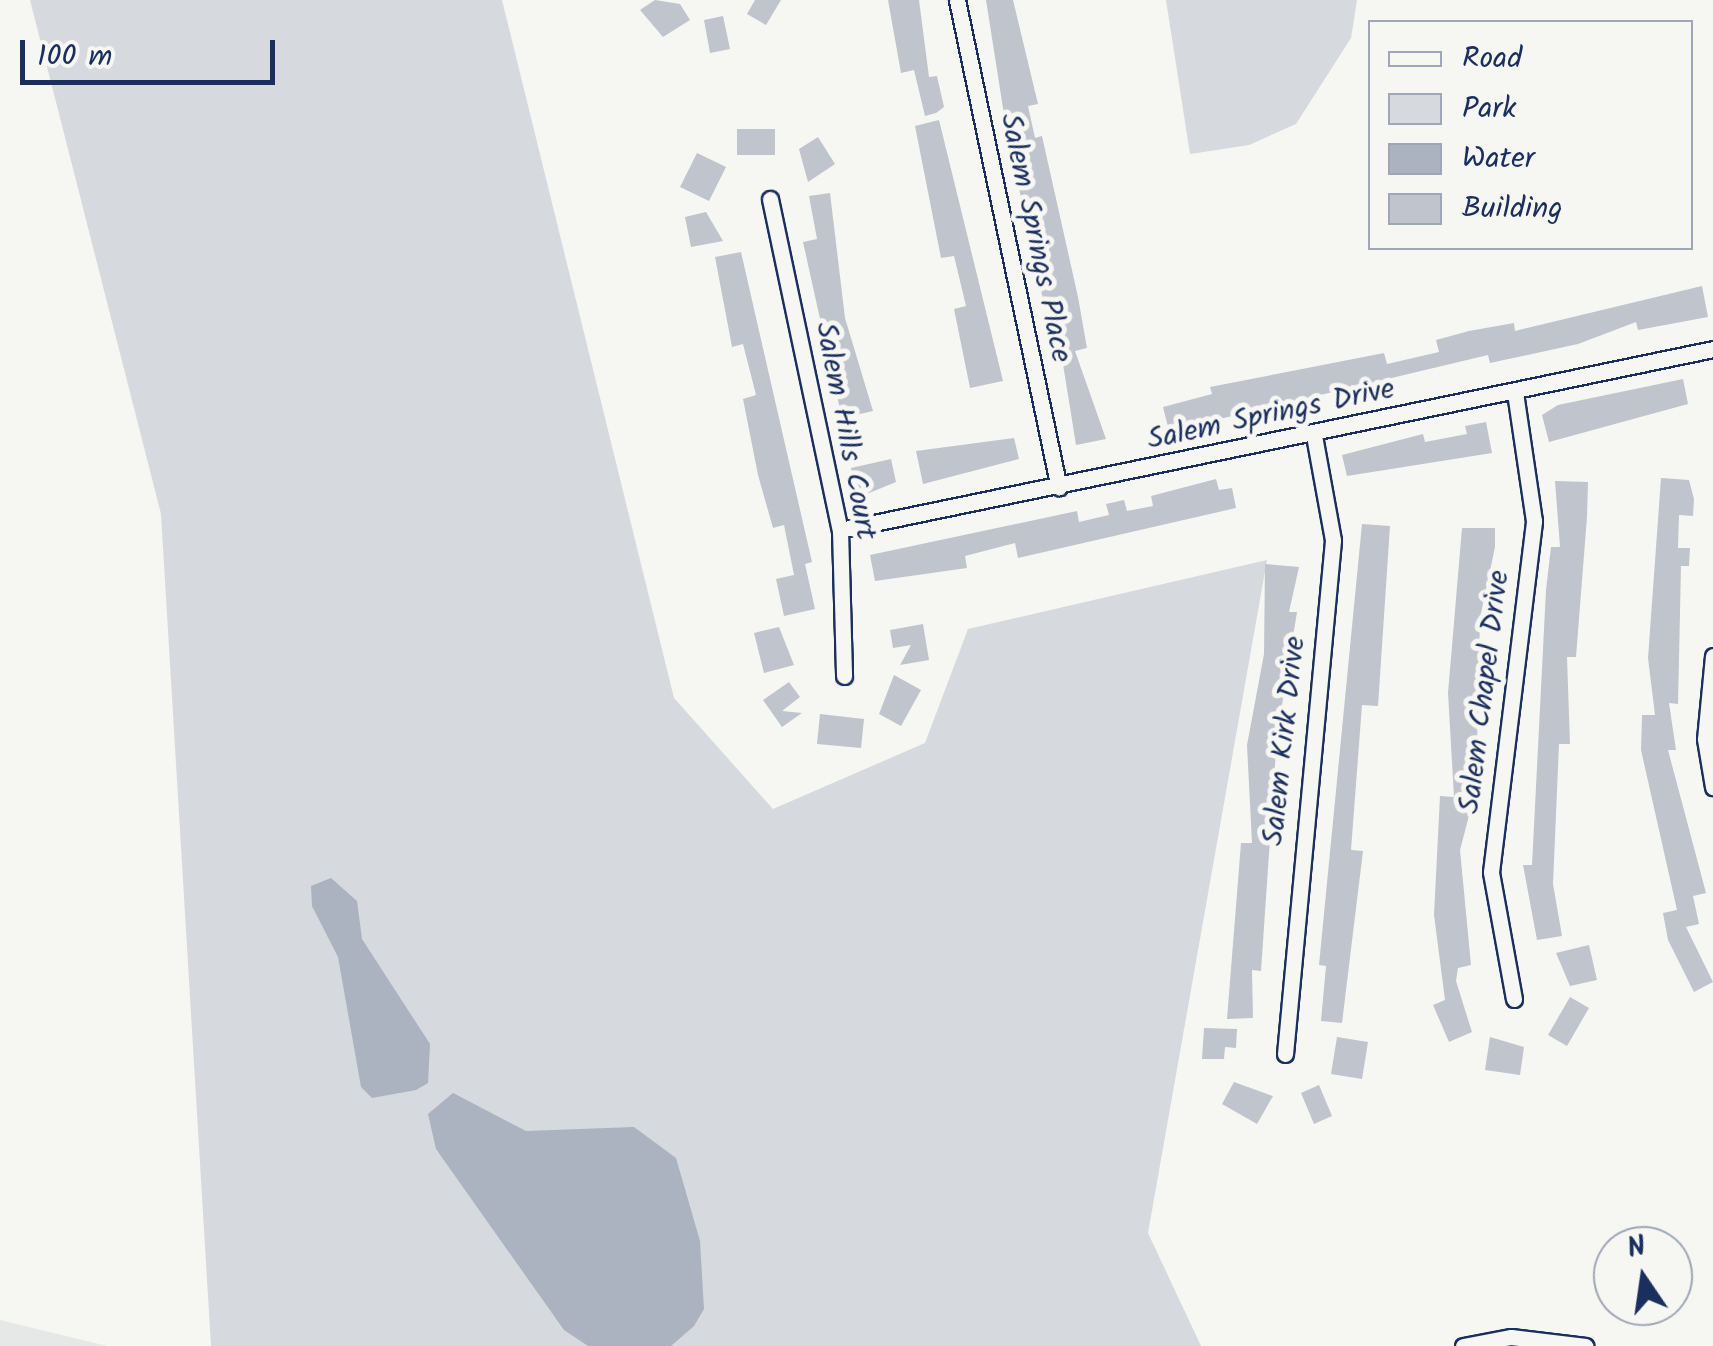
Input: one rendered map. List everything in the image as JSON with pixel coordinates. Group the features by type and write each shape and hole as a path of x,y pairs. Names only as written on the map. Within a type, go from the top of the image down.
{"street":[{"name":"Salem Springs Place","path":"957,0 1059,487"},
{"name":"Salem Hills Court","path":"770,199 840,530 844,676"},
{"name":"Salem Springs Drive","path":"840,530 1712,354"},
{"name":"Salem Chapel Drive","path":"1514,999 1491,872 1534,522 1516,392"},
{"name":"Salem Kirk Drive","path":"1285,1054 1333,540 1314,435"},
{"path":"1713,656 1705,739 1713,787"},
{"path":"1463,1346 1511,1337 1586,1346"}],"shaded area":[{"path":"0,1320 107,1346 0,1346"}],"green space":[{"path":"30,0 502,0 674,698 773,809 925,743 968,629 1267,560 1148,1233 1201,1346 211,1346 161,514"},
{"path":"1166,0 1357,0 1351,38 1296,124 1249,145 1190,154"}],"water":[{"path":"331,878 357,901 362,939 430,1044 428,1083 416,1090 372,1098 361,1087 338,957 312,906 311,886"},
{"path":"453,1093 526,1131 634,1127 676,1158 700,1241 704,1309 694,1326 671,1346 588,1346 564,1330 436,1149 428,1114"}],"building":[{"path":"655,0 680,4 690,20 663,37 640,10"},
{"path":"755,0 781,0 766,25 747,14"},
{"path":"888,0 919,0 929,77 937,76 944,107 936,113 925,116 914,70 901,73"},
{"path":"986,0 1013,0 1038,104 1028,106 1035,138 1042,136 1078,297 1087,348 1075,351 1106,439 1076,445 1053,302 1044,304 1012,156 1025,153 1019,124 1006,127"},
{"path":"723,16 730,49 710,53 704,20"},
{"path":"939,120 1003,381 970,388 954,309 966,306 954,256 941,258 915,126"},
{"path":"737,129 775,129 775,155 737,155"},
{"path":"818,137 835,164 808,182 799,149"},
{"path":"697,153 726,167 709,201 680,187"},
{"path":"830,193 845,318 873,411 842,418 803,242 817,239 809,196"},
{"path":"706,212 723,241 691,247 685,217"},
{"path":"741,252 812,562 805,564 815,609 784,616 776,579 794,575 784,525 773,528 758,475 743,399 756,395 743,344 732,347 715,257"},
{"path":"1702,286 1708,317 1638,330 1636,322 1578,344 1490,363 1488,355 1169,431 1163,407 1212,394 1210,387 1384,353 1387,364 1439,352 1436,340 1469,331 1514,323 1515,331"},
{"path":"1683,379 1688,404 1549,442 1542,415 1558,405"},
{"path":"1486,422 1492,453 1347,476 1342,455 1423,434 1425,442 1467,434 1465,426"},
{"path":"1014,438 1019,459 923,484 916,451"},
{"path":"891,459 896,482 857,498 851,468"},
{"path":"1661,478 1689,480 1694,499 1693,516 1679,515 1678,548 1690,548 1689,566 1681,566 1678,704 1669,703 1676,750 1668,750 1706,893 1693,896 1699,924 1686,927 1713,982 1694,992 1668,940 1663,913 1677,910 1641,750 1642,715 1655,715 1648,658"},
{"path":"1216,479 1219,490 1232,488 1236,508 1018,558 1015,543 965,556 967,568 875,581 870,555 1077,511 1079,522 1109,515 1106,504 1124,500 1127,511 1153,506 1151,496"},
{"path":"1555,481 1588,482 1587,517 1576,657 1567,657 1570,744 1559,744 1553,884 1562,936 1537,940 1523,865 1532,865 1551,547 1560,547"},
{"path":"1362,524 1390,526 1378,706 1362,705 1351,850 1363,851 1342,1023 1321,1021 1326,966 1319,965"},
{"path":"1462,528 1495,528 1495,547 1480,618 1476,789 1460,850 1471,965 1458,968 1456,981 1472,1032 1449,1042 1433,1005 1445,1000 1434,915 1440,796 1454,797 1448,693"},
{"path":"1265,564 1299,567 1289,612 1297,612 1277,736 1261,971 1252,970 1253,1018 1227,1019 1241,843 1252,843 1247,745 1264,654"},
{"path":"923,624 929,660 900,665 911,645 893,648 890,630"},
{"path":"779,627 794,665 764,673 754,633"},
{"path":"894,675 921,690 901,726 879,714"},
{"path":"789,682 800,697 782,711 802,713 782,727 763,700"},
{"path":"820,714 864,719 861,748 817,744"},
{"path":"1589,945 1597,980 1570,986 1556,953"},
{"path":"1570,997 1589,1008 1567,1046 1548,1035"},
{"path":"1204,1028 1237,1029 1236,1048 1225,1047 1224,1059 1202,1059"},
{"path":"1337,1037 1368,1042 1362,1079 1331,1074"},
{"path":"1490,1037 1524,1047 1520,1075 1485,1070"},
{"path":"1234,1082 1273,1096 1257,1124 1222,1104"},
{"path":"1319,1085 1332,1116 1314,1124 1301,1093"}]}
